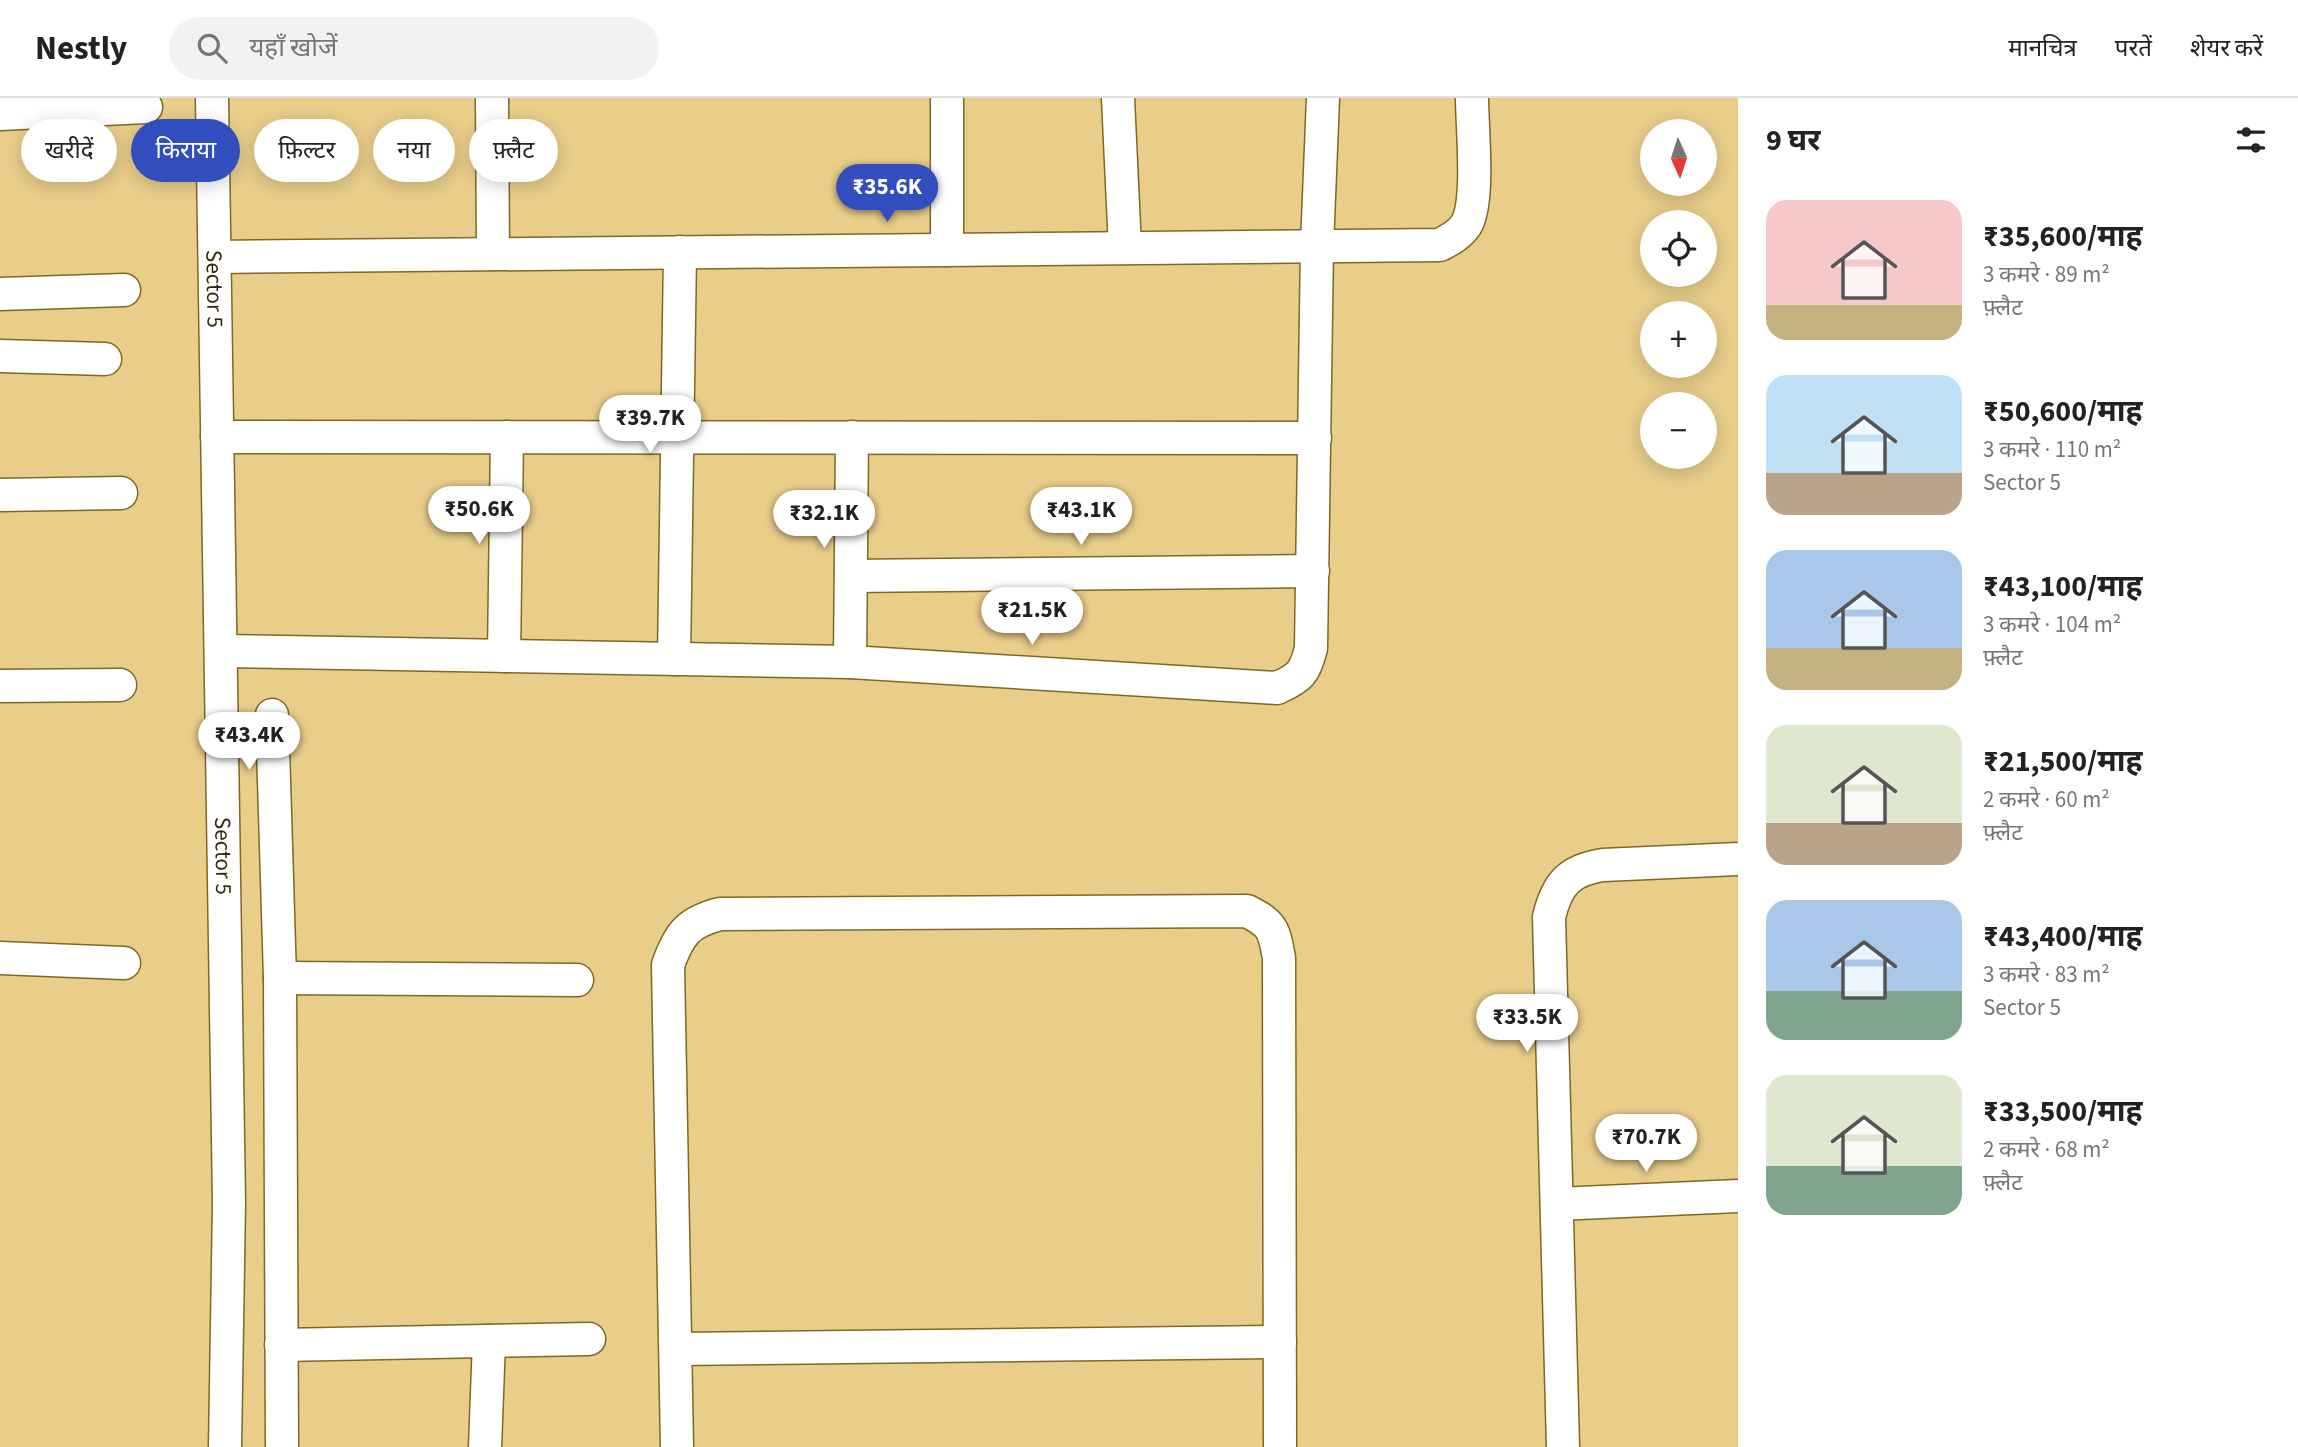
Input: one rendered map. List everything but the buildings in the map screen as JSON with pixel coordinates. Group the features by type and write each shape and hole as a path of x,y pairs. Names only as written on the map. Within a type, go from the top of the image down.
{"street":[{"name":"Sector 5","path":"212,98 229,1203 225,1447"},
{"path":"492,98 493,254"},
{"path":"947,98 947,250"},
{"path":"1118,98 1125,248"},
{"path":"221,651 850,663 1277,688 1296,680 1307,666 1311,648 1317,246 1323,98"},
{"path":"215,257 1440,245 1456,237 1467,222 1473,202 1472,98"},
{"path":"0,114 146,107"},
{"path":"674,659 680,252"},
{"path":"0,294 124,290"},
{"path":"0,356 105,359"},
{"path":"217,437 1315,438"},
{"path":"505,656 507,437"},
{"path":"850,663 852,437"},
{"path":"0,495 121,494"},
{"path":"850,576 1313,571"},
{"path":"0,686 120,685"},
{"path":"272,715 280,978 282,1447"},
{"path":"1563,1447 1549,917 1559,890 1574,873 1585,868 1738,859"},
{"path":"677,1447 668,965 675,944 686,929 699,919 720,914 1247,911 1266,921 1275,933 1279,958 1280,1447"},
{"path":"0,958 124,963"},
{"path":"280,978 577,980"},
{"path":"1557,1204 1738,1196"},
{"path":"281,1345 589,1339"},
{"path":"485,1447 489,1341"},
{"path":"676,1349 1280,1342"}]}
